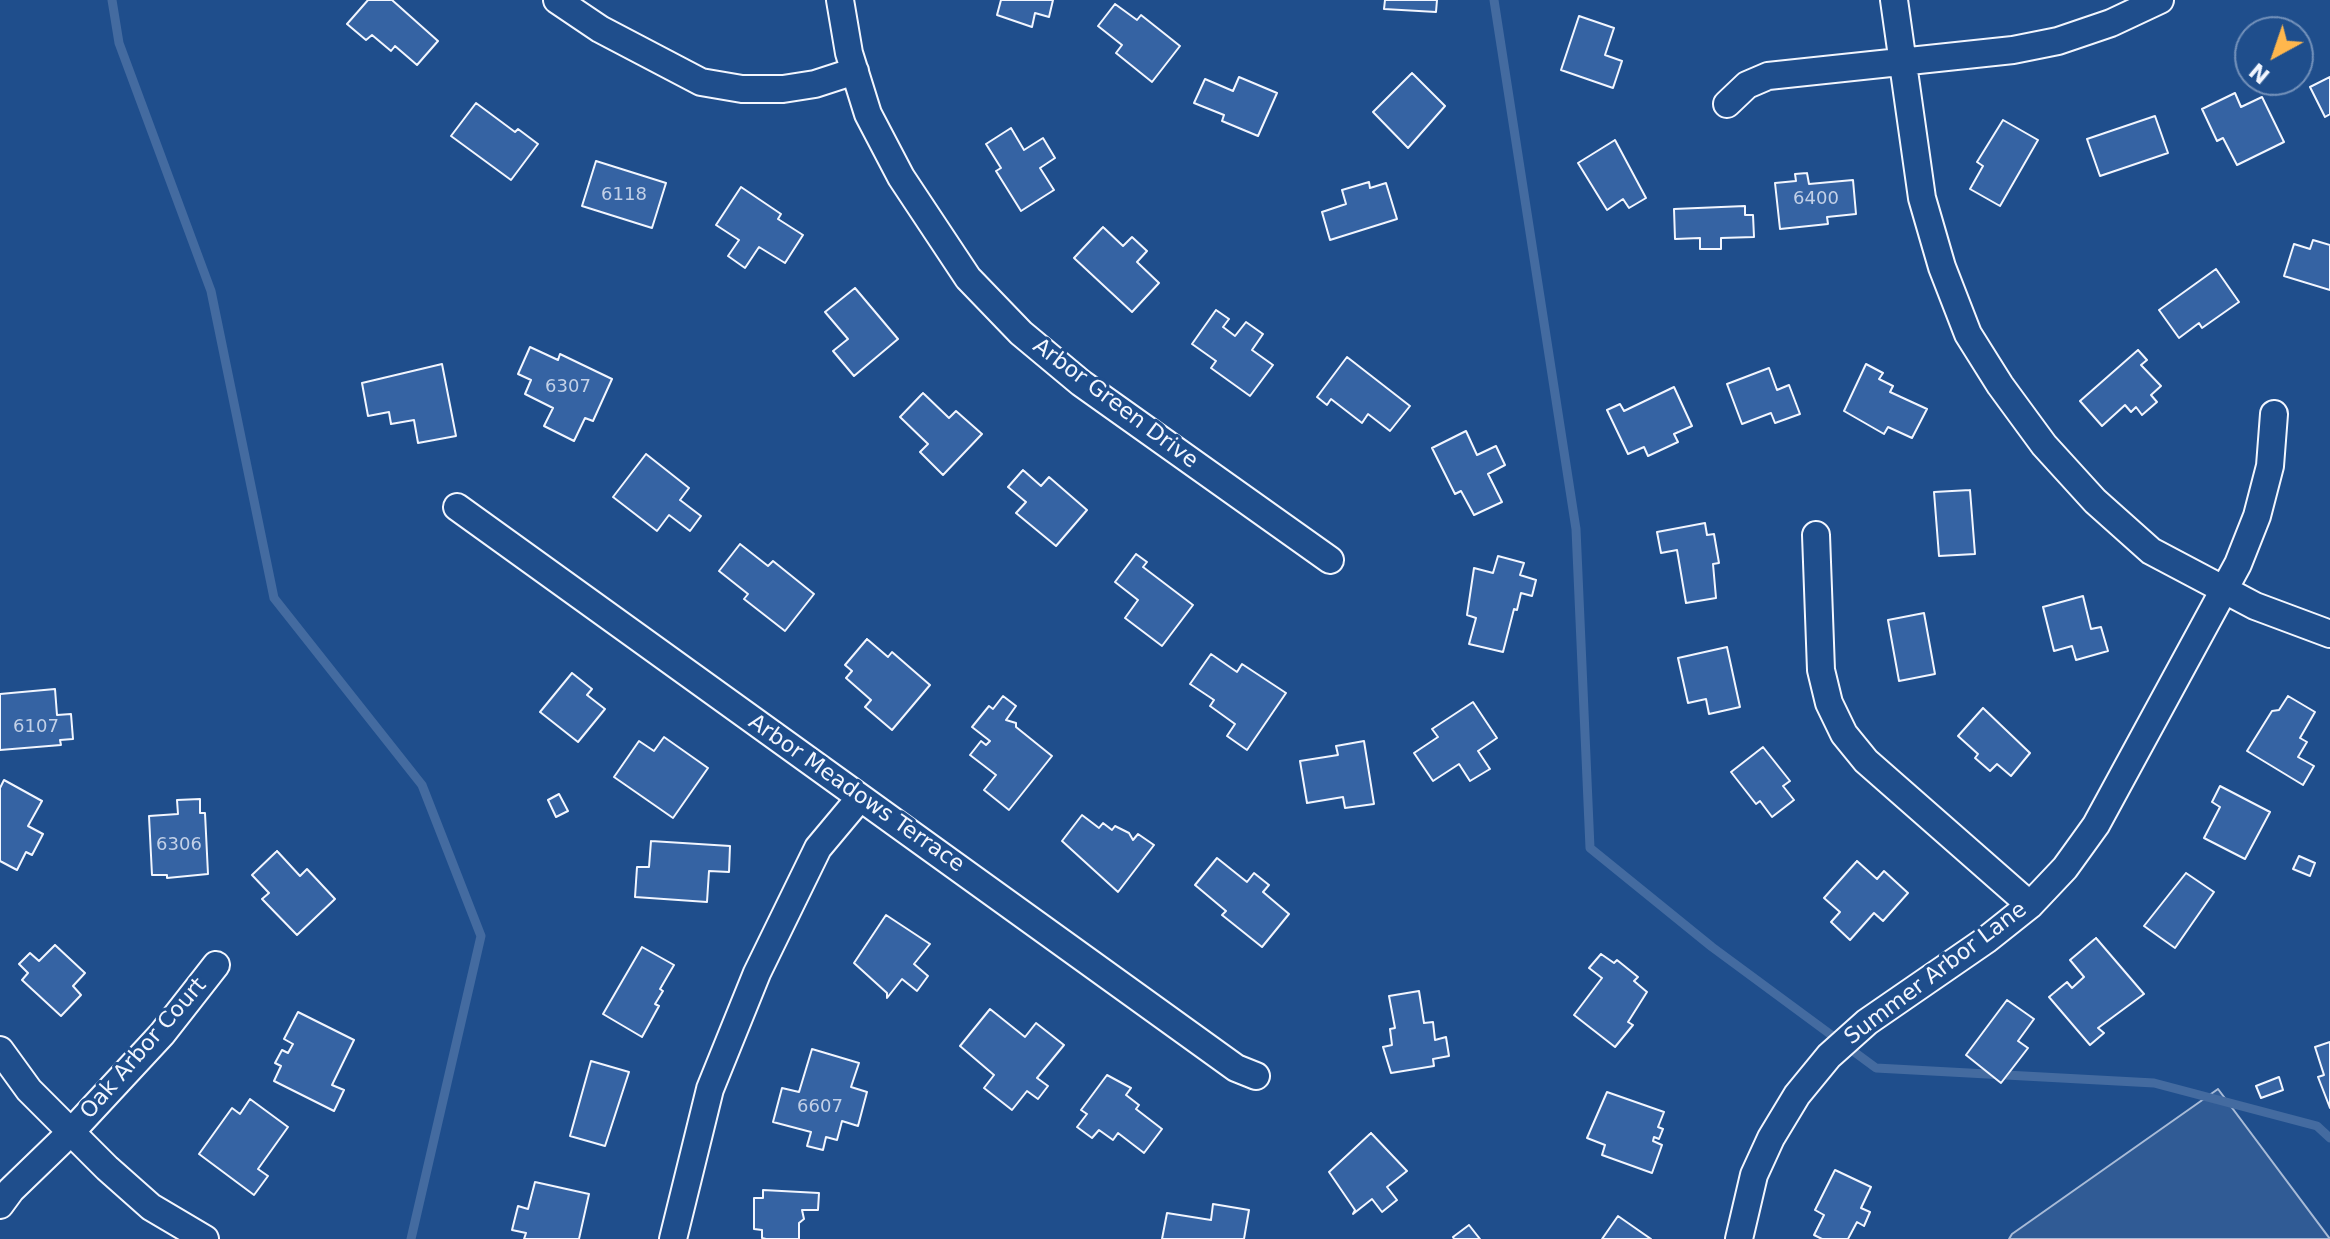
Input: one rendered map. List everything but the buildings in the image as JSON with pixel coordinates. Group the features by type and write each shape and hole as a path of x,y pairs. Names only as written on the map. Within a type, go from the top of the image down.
{"street":[{"path":"557,0 600,29 701,82 742,89 783,89 815,84 855,71"},
{"name":"Arbor Green Drive","path":"840,0 868,114 901,177 968,278 1021,333 1081,383 1330,560"},
{"path":"1894,0 1922,198 1942,267 1968,334 2000,385 2044,445 2095,501 2151,551 2223,591 2330,634"},
{"path":"1727,104 1747,85 1768,76 2013,50 2058,41 2111,23 2160,0"},
{"name":"Summer Arbor Lane","path":"1739,1239 1754,1175 1771,1138 1797,1095 1829,1056 1867,1022 1986,940 2030,905 2065,868 2096,825 2223,591 2257,516 2270,466 2274,414"},
{"name":"Arbor Meadows Terrace","path":"457,507 1236,1068 1256,1076"},
{"path":"1816,535 1821,670 1829,703 1844,734 1866,761 2030,905"},
{"path":"673,1239 676,1215 710,1089 757,973 818,848 859,799"},
{"name":"Oak Arbor Court","path":"0,1205 162,1034 216,965"},
{"path":"0,1050 29,1090 151,1207 205,1239"}],"shaded area":[{"path":"2218,1089 2330,1239 2009,1239 2012,1234"}],"waterway":[{"path":"112,0 119,43 211,291 274,598 422,785 481,936 411,1239"},
{"path":"1494,0 1576,529 1590,848 1712,947 1876,1068 2154,1083 2317,1126 2330,1138"}]}
